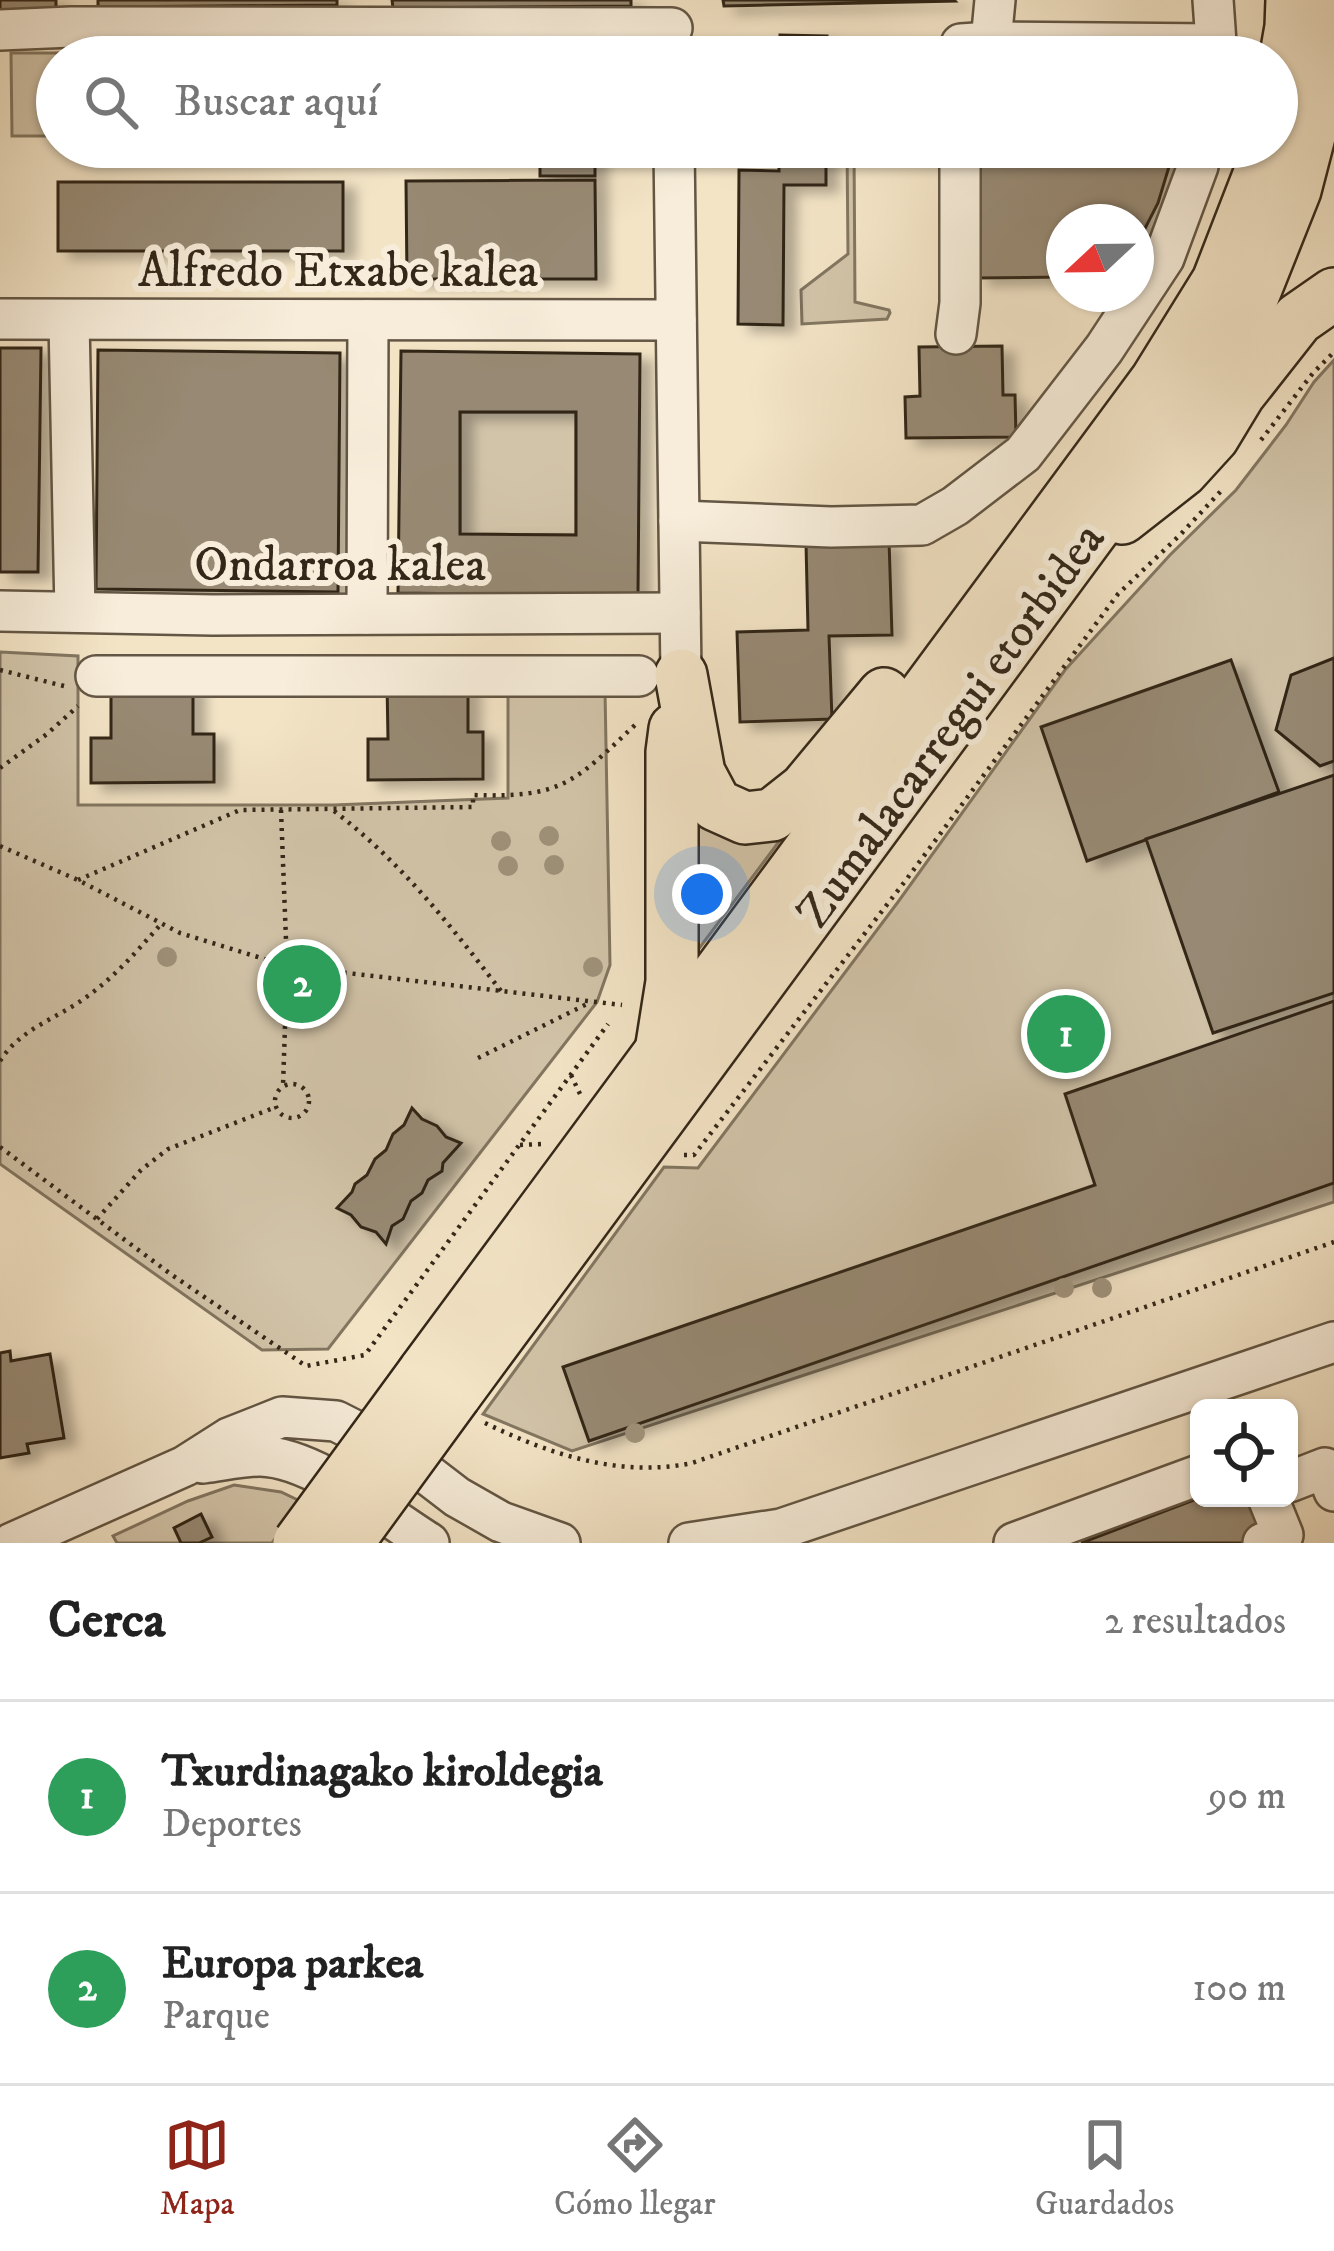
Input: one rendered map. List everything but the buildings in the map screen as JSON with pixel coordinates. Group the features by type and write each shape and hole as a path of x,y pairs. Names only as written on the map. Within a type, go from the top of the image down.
{"main road":[{"name":"Zumalacarregui etorbidea","path":"1292,0 1292,36"},
{"name":"Zumalacarregui etorbidea","path":"1298,103 1329,31 1330,0"},
{"path":"1298,112 1334,181"},
{"name":"Zumalacarregui etorbidea","path":"440,1383 1054,548 1218,280 1261,168"},
{"name":"Zumalacarregui etorbidea","path":"440,1383 661,1051 1054,548 1187,402 1252,298 1295,190 1295,168"},
{"path":"660,675 716,805 745,818 772,815 805,789 962,597 1182,471 1213,437 1239,394 1298,319 1334,294"},
{"path":"660,675 672,752 672,982 661,1051"},
{"path":"299,1543 440,1383"},
{"path":"346,1543 440,1383"}],"street":[{"path":"981,36 995,0"},
{"path":"1213,0 1215,36"},
{"path":"0,30 70,14 379,14 672,28"},
{"path":"83,690 660,675 680,613 674,168"},
{"path":"956,334 960,168"},
{"path":"679,521 922,525 955,506 1023,454 1103,349 1164,258 1197,168"},
{"name":"Alfredo Etxabe kalea","path":"0,320 676,320"},
{"path":"367,614 368,320"},
{"path":"69,321 75,611"},
{"name":"Ondarroa kalea","path":"0,611 680,613"},
{"path":"689,1543 769,1536 1334,1342"},
{"path":"12,1543 282,1417 336,1421 401,1454 501,1522 560,1543"},
{"path":"1298,1450 1334,1442"},
{"path":"185,1466 260,1456 289,1461 357,1495 429,1543"},
{"path":"1298,1478 1325,1468 1334,1491"},
{"path":"1014,1543 1190,1478"},
{"path":"1263,1543 1283,1535 1272,1507"}],"path":[{"path":"1255,447 1334,352"},
{"path":"681,1155 694,1155 1118,594 1226,484"},
{"path":"0,670 83,690"},
{"path":"0,768 83,690"},
{"path":"78,880 239,811 473,807 472,795 542,792 569,782 595,764 638,722"},
{"path":"281,810 287,966 283,1086 276,1094 276,1107 292,1118 303,1114 309,1104 306,1092 298,1085 283,1086"},
{"path":"333,810 436,907 501,991"},
{"path":"0,846 179,933 287,966 622,1005"},
{"path":"0,1061 32,1029 79,1003 114,976 161,924"},
{"path":"478,1058 592,1002"},
{"path":"0,1147 172,1275 306,1366 365,1355 608,1024"},
{"path":"97,1219 141,1170 168,1149 276,1107"},
{"path":"520,1145 541,1144"},
{"path":"604,1465 661,1469 692,1463 1334,1243"}],"shaded area":[{"path":"11,53 36,53 36,136 12,136"},
{"path":"847,168 854,168 855,302 890,313 887,319 802,324 801,290 848,254"},
{"path":"1334,360 1334,1202 572,1451 483,1414 664,1167 698,1168 1065,670 1236,490"},
{"path":"460,412 576,412 576,535 460,534"},
{"path":"0,652 78,656 78,805 334,805 508,798 508,689 605,691 610,965 597,1002 328,1349 262,1350 0,1164"},
{"path":"688,775 804,808 683,970"},
{"path":"234,1485 281,1492 302,1502 272,1543 117,1543 113,1536 188,1501"}],"place":[{"name":"Europa parkea","path":"302,984"},
{"name":"Txurdinagako kiroldegia","path":"1066,1034"}]}
